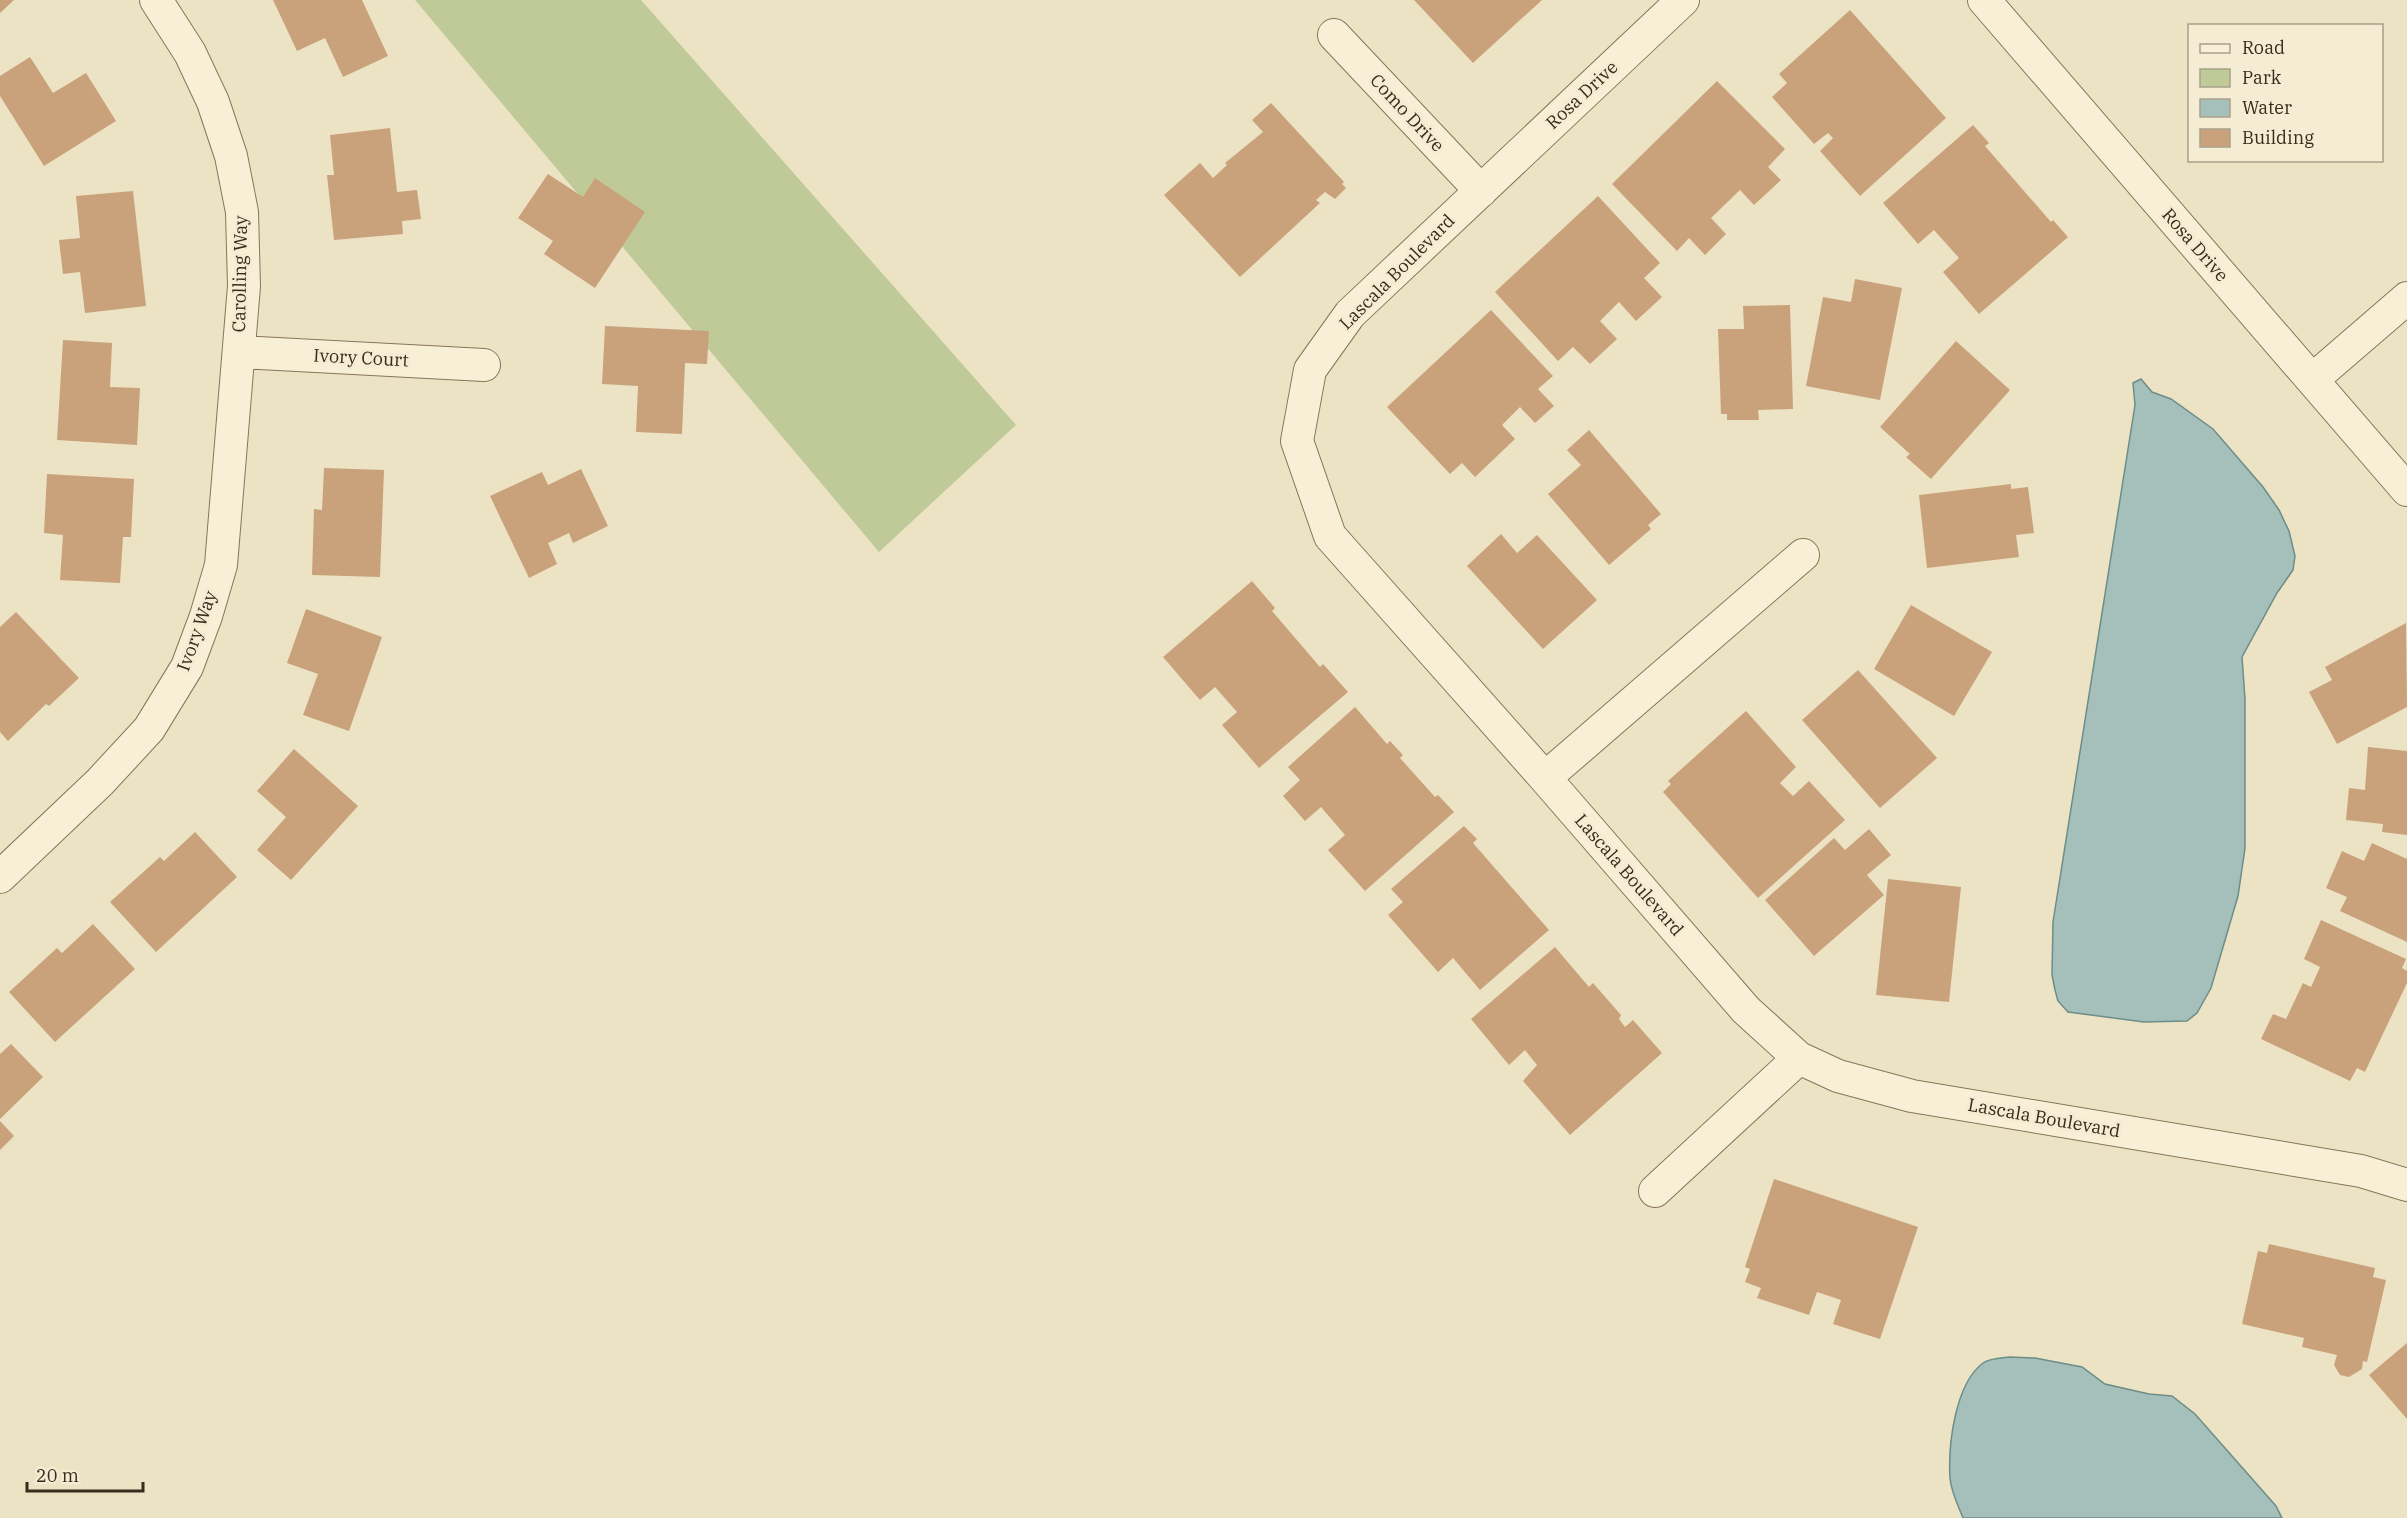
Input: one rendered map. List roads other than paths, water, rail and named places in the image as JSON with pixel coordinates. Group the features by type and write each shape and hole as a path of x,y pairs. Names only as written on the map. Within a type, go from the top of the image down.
{"street":[{"name":"Carolling Way","path":"156,0 199,69 220,120 233,166 243,230 244,286 239,352"},
{"name":"Rosa Drive","path":"1481,191 1683,0"},
{"name":"Rosa Drive","path":"1984,0 2407,490"},
{"name":"Como Drive","path":"1334,35 1481,191"},
{"name":"Lascala Boulevard","path":"1481,191 1350,314 1310,370 1297,441 1330,536 1545,778 1746,1010 1799,1058 1838,1076 1912,1096 2361,1171 2407,1185"},
{"path":"2312,380 2407,298"},
{"name":"Ivory Court","path":"239,352 484,365"},
{"name":"Ivory Way","path":"0,877 126,757 149,729 187,667 212,600 224,548 239,352"},
{"path":"1545,778 1803,555"},
{"path":"1654,1191 1799,1058"}],"water":[{"path":"2141,379 2152,392 2171,399 2213,429 2263,487 2279,510 2289,531 2295,556 2293,570 2277,593 2242,657 2245,699 2245,848 2238,896 2211,988 2197,1013 2187,1021 2144,1022 2068,1012 2058,1001 2052,975 2053,922 2135,405 2133,383"},
{"path":"2010,1357 2035,1358 2082,1367 2105,1384 2149,1394 2172,1396 2195,1414 2276,1506 2282,1518 1963,1518 1950,1478 1950,1449 1955,1416 1966,1385 1973,1373 1986,1361"}]}
